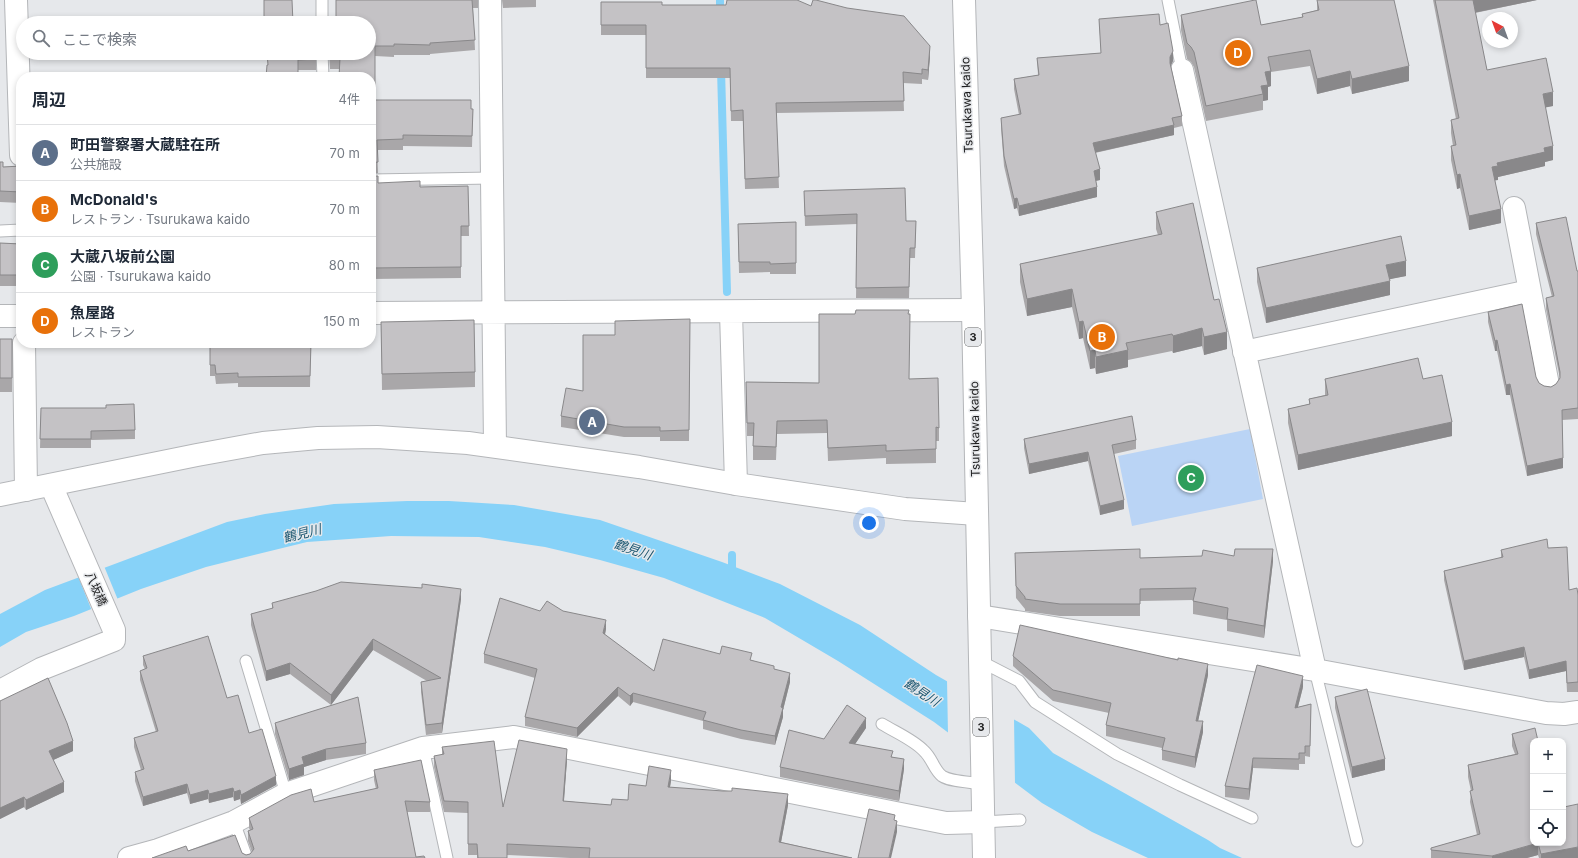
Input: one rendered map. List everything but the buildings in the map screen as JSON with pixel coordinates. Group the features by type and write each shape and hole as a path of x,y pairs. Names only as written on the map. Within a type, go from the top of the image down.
{"street":[{"path":"16,0 17,16"},
{"path":"490,0 495,446"},
{"name":"Tsurukawa kaido","path":"964,0 973,310 984,858"},
{"path":"18,60 18,72"},
{"path":"1182,70 1315,670"},
{"path":"1514,208 1548,385"},
{"path":"1244,352 1530,290"},
{"path":"376,313 973,310"},
{"path":"731,312 736,484"},
{"path":"0,316 16,316"},
{"path":"24,348 26,490"},
{"path":"0,495 197,454 263,443 318,438 378,437 495,446 905,509 977,514"},
{"name":"八坂橋","path":"0,691 41,669 114,640 114,630 51,485"},
{"path":"979,616 1315,670 1546,712 1564,714 1578,712"},
{"path":"129,858 158,850 234,822 286,794 423,748 514,737 946,823 983,822"}],"lane":[{"path":"322,0 322,16"},
{"path":"1168,0 1182,70"},
{"path":"322,60 323,72"},
{"path":"376,180 492,178"},
{"path":"0,231 16,230"},
{"path":"246,660 286,794"},
{"path":"980,667 1019,681 1036,702 1117,754 1252,818"},
{"path":"1315,670 1357,841"},
{"path":"882,724 923,749 929,755 938,771 943,776 950,779 982,783"},
{"path":"423,748 447,858"},
{"path":"983,822 1020,820"},
{"path":"234,822 247,858"}],"shaded area":[{"path":"1250,429 1263,499 1132,526 1118,456"}],"water":[{"name":"鶴見川","path":"449,501 514,505 600,520 722,562 780,584 860,625 936,675 1029,728 1053,753 1220,848 1242,858 1148,858 1092,832 1042,803 934,722 838,661 765,618 664,578 600,560 545,547 479,537 391,536 307,542 206,567 141,589 74,616 26,632 0,647 0,614 45,590 227,522 265,514 334,504"}],"pier":[{"path":"104,566 118,600 92,611 78,576"},
{"path":"947,679 1014,718 1015,785 948,735"}],"waterway":[{"path":"720,0 720,15"},
{"path":"721,69 727,292"},
{"path":"732,555 732,576"}],"place":[{"name":"魚屋路","path":"1238,53"},
{"name":"McDonald's","path":"1102,337"},
{"name":"町田警察署大蔵駐在所","path":"592,422"},
{"name":"大蔵八坂前公園","path":"1191,478"}]}
